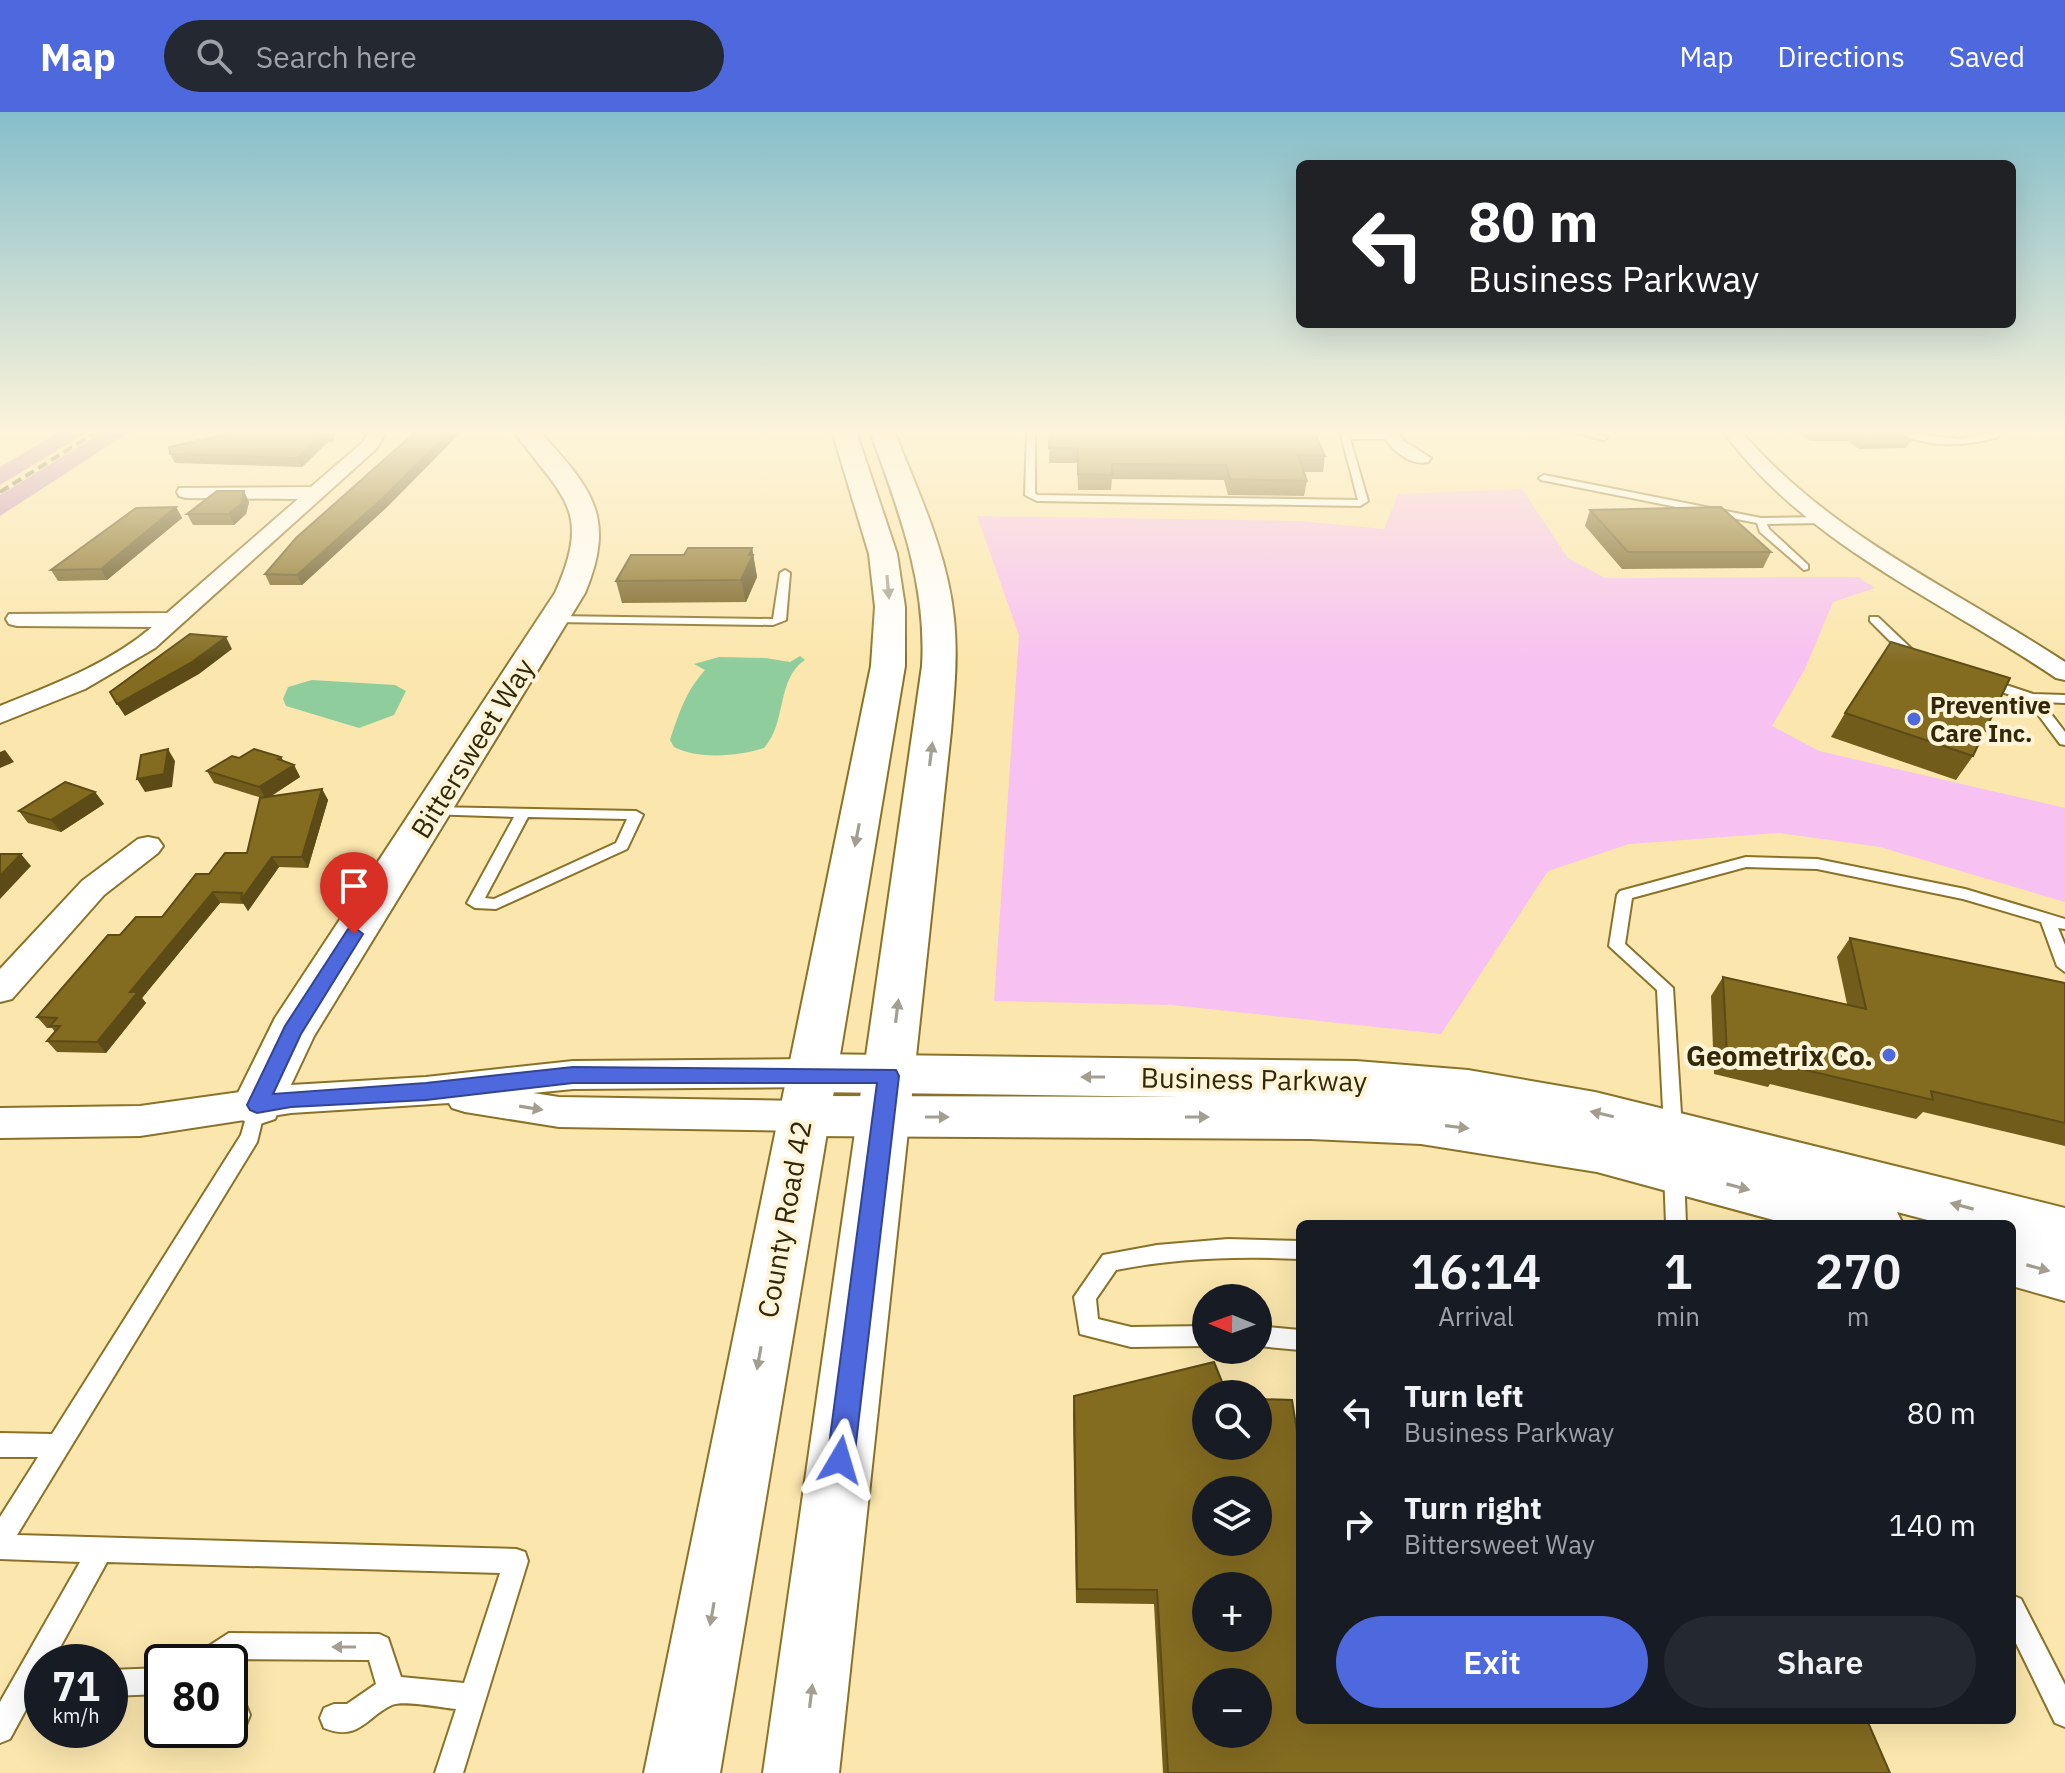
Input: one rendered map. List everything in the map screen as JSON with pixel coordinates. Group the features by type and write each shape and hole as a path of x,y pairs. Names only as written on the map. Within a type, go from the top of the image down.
{"main road":[{"name":"Bittersweet Way","path":"257,1105 292,1031 554,619 582,569 589,541 584,509"},
{"name":"County Road 42","path":"682,1773 880,719 889,636 888,581 869,509"},
{"path":"801,1773 939,666 937,604 912,509"},
{"name":"Business Parkway","path":"807,1095 886,1096 1421,1123 1597,1150 1674,1150 2008,1220"},
{"name":"Business Parkway","path":"1674,1150 1864,1220"},
{"name":"Business Parkway","path":"2016,1222 2065,1232"},
{"path":"2016,1262 2065,1275"}],"street":[{"path":"0,715 115,664 147,643 298,509"},
{"path":"1808,509 2065,673"},
{"path":"17,619 173,620"},
{"path":"0,990 93,888 148,846"},
{"name":"Business Parkway","path":"0,1123 140,1121 291,1099 426,1091 559,1112 807,1095"}],"lane":[{"path":"1698,509 1761,521 1822,520"},
{"path":"1761,521 1764,530 1804,567"},
{"path":"554,619 773,622 780,620 785,573"},
{"path":"1874,619 1915,659 1930,664"},
{"path":"1973,678 2032,698 2065,699"},
{"path":"2032,698 2065,741"},
{"path":"432,811 636,815 622,846 496,904 475,903 523,813"},
{"path":"1676,1220 1665,988 1617,946 1625,895 1746,862 1817,864 1965,894 2065,924"},
{"path":"2047,918 2065,966"},
{"path":"0,1540 250,1137 257,1105"},
{"path":"1192,1336 1131,1337 1088,1327 1085,1297 1110,1262 1150,1253 1236,1246 1296,1250"},
{"path":"1272,1337 1296,1340"},
{"path":"0,1445 59,1446"},
{"path":"0,1547 516,1561 449,1773"},
{"path":"54,1644 101,1549"},
{"path":"2016,1616 2065,1713"},
{"path":"248,1646 379,1647 391,1690"},
{"path":"334,1718 351,1718 391,1690 473,1697"},
{"path":"0,1729 24,1698"}],"shaded area":[{"path":"0,509 12,509 0,516"},
{"path":"1392,509 1535,509 1568,558 1605,578 1858,577 1875,588 1833,602 1805,669 1772,726 1819,751 2065,808 2065,902 1880,847 1779,833 1629,844 1548,871 1441,1034 1171,1005 994,1001 1019,635 977,516 1299,521 1384,529"},
{"path":"800,656 805,660 790,678 776,726 764,748 719,755 695,754 674,747 670,740 680,712 705,670 694,664 719,657 790,662"},
{"path":"312,680 395,685 406,691 394,715 359,728 286,706 283,699 288,687"}],"building":[{"path":"135,509 174,509 101,569 51,570"},
{"path":"194,509 236,509 229,514 187,514"},
{"path":"329,509 371,509 297,575 265,574 296,538"},
{"path":"1723,509 1771,552 1628,552 1590,510"},
{"path":"688,548 752,548 749,555 753,555 741,580 616,581 631,555 684,555"},
{"path":"190,634 226,637 192,662 117,704 110,692"},
{"name":"Preventive Care Inc.","path":"1891,642 2010,678 1973,756 1845,713"},
{"path":"168,749 164,774 137,779 141,755"},
{"path":"254,749 281,757 278,759 294,765 259,787 207,771 232,756 239,758"},
{"path":"65,782 95,792 51,820 19,811"},
{"path":"322,789 302,857 272,857 241,900 242,893 213,892 130,992 138,992 97,1042 47,1041 60,1026 50,1026 57,1018 37,1017 108,935 120,935 136,917 162,917 196,874 209,874 225,853 247,853 260,798"},
{"path":"0,854 21,854 0,876"},
{"name":"Geometrix Co.","path":"1850,938 2065,983 2065,1123 1931,1091 1933,1100 1780,1064 1781,1068 1727,1055 1723,977 1866,1009"},
{"path":"1215,1364 1221,1380 1192,1380 1192,1460 1272,1460 1272,1399 1292,1400 1296,1425 1296,1724 1869,1724 1890,1773 1168,1773 1157,1590 1077,1589 1074,1396"}],"place":[{"name":"Preventive Care Inc.","path":"1914,719"},
{"name":"Geometrix Co.","path":"1889,1055"}],"route":[{"path":"354,934 292,1031 257,1105 291,1099 426,1091 573,1075 811,1073 888,1076 840,1460"}]}
